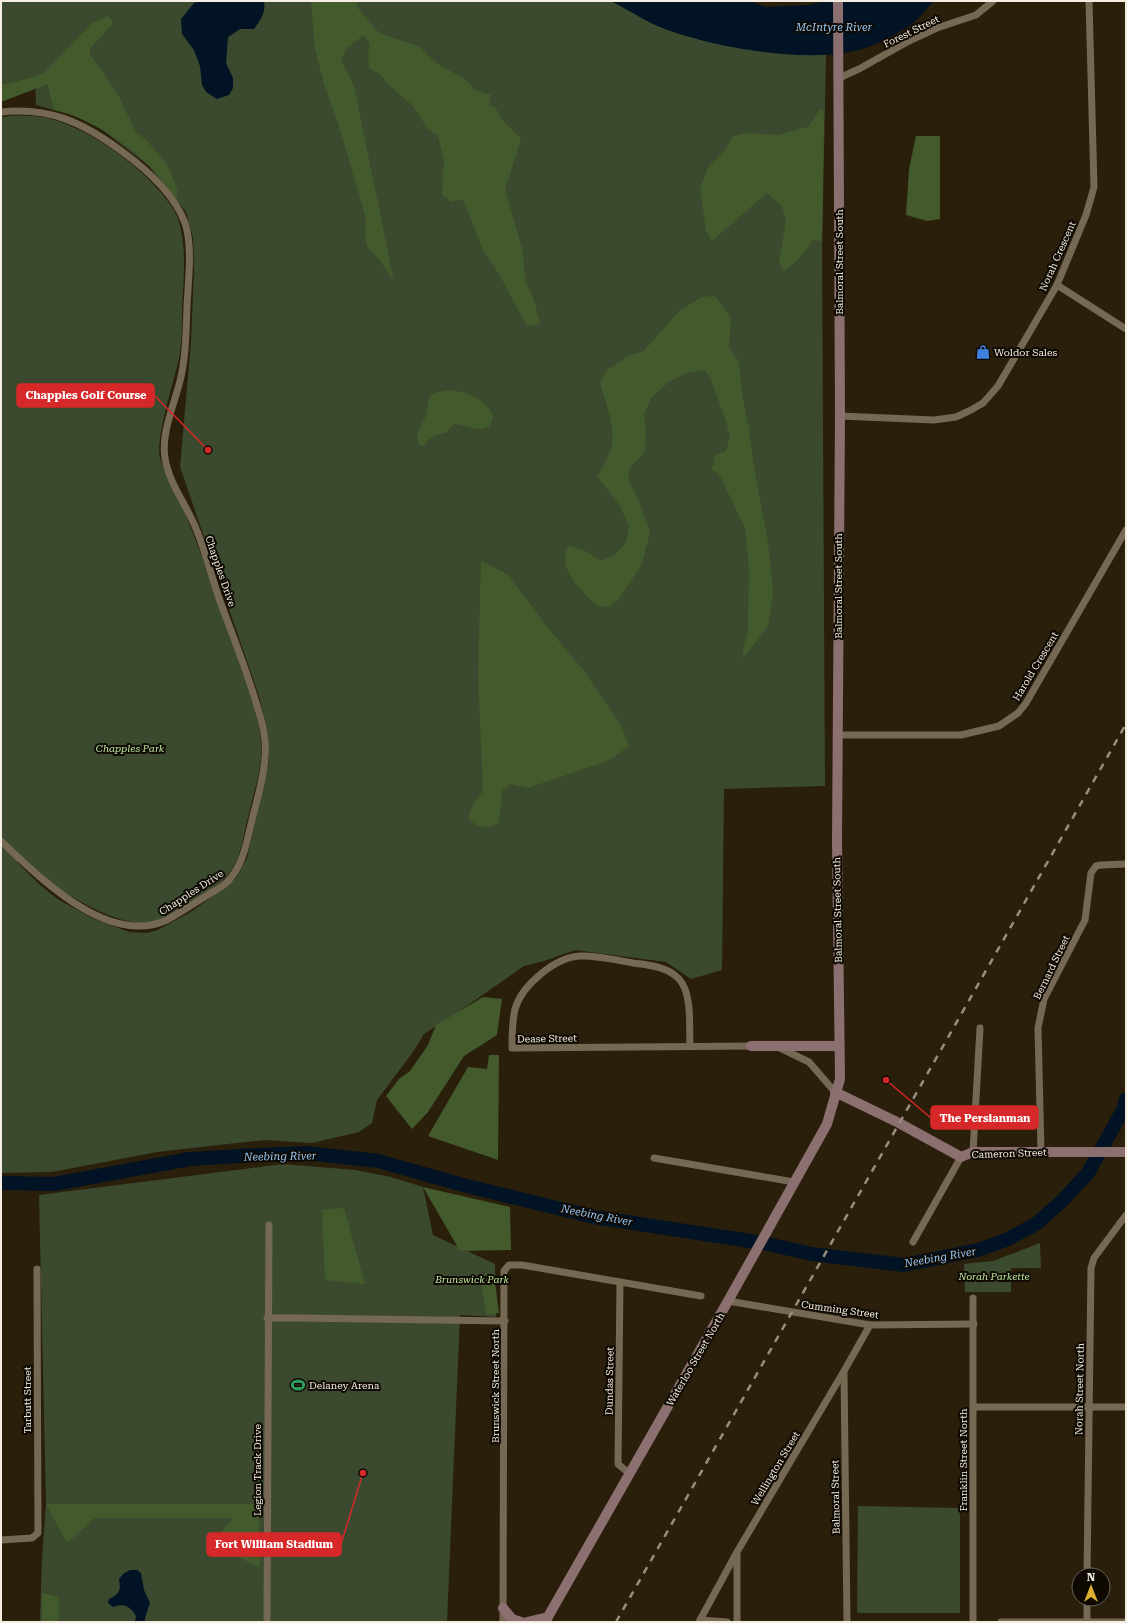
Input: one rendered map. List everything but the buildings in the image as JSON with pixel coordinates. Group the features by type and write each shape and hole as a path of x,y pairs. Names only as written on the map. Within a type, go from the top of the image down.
{"main road":[{"name":"Balmoral Street South","path":"835,1092 840,1080 837,841 840,416 838,1"},
{"path":"751,1046 839,1046"},
{"name":"Cameron Street","path":"835,1092 899,1123 961,1157 973,1152 1126,1152"},
{"name":"Waterloo Street North","path":"546,1619 630,1474 827,1124 835,1092"},
{"path":"503,1608 512,1619 521,1622"},
{"path":"527,1622 546,1619"}],"street":[{"name":"Forest Street","path":"838,78 859,69 909,41 937,28 976,15 993,1"},
{"name":"Norah Crescent","path":"840,416 934,420 956,417 982,403 998,386 1057,285 1086,215 1094,187 1089,1"},
{"name":"Chapples Drive","path":"1,112 16,111 46,113 62,117 86,128 129,156 149,174 177,207 185,224 188,238 189,265 185,353 164,444 165,458 168,470 196,529 247,672 263,729 266,757 248,839 237,868 227,882 168,920 158,924 136,927 123,925 80,906 62,896 40,878 1,841"},
{"path":"1057,285 1126,329"},
{"name":"Harold Crescent","path":"837,735 961,735 999,726 1018,712 1026,703 1126,530"},
{"name":"Bernard Street","path":"1041,1152 1038,1028 1044,999 1085,920 1091,873 1096,866 1126,864"},
{"name":"Dease Street","path":"690,1046 688,999 686,991 679,978 663,969 601,958 580,956 560,962 546,970 533,980 523,994 516,1007 513,1021 512,1048 751,1046 783,1049 809,1062 835,1092"},
{"path":"973,1152 980,1028"},
{"path":"913,1242 961,1157"},
{"path":"654,1158 794,1182"},
{"name":"Norah Street North","path":"1087,1567 1091,1268 1094,1258 1126,1215"},
{"name":"Legion Track Drive","path":"267,1622 267,1318 269,1225"},
{"name":"Brunswick Street North","path":"503,1622 504,1271 509,1265 522,1265 620,1282"},
{"name":"Tarbutt Street","path":"1,1540 32,1538 38,1533 37,1269"},
{"path":"620,1282 700,1296"},
{"name":"Dundas Street","path":"620,1282 618,1464 630,1474"},
{"name":"Franklin Street North","path":"973,1622 974,1298"},
{"name":"Cumming Street","path":"728,1301 870,1325 974,1324"},
{"path":"267,1318 505,1321"},
{"name":"Wellington Street","path":"699,1621 737,1552 870,1325"},
{"name":"Balmoral Street","path":"844,1371 847,1622"},
{"path":"973,1407 1126,1407"},
{"path":"737,1552 737,1622"},
{"path":"1087,1607 1087,1622"},
{"path":"699,1621 726,1622"},
{"path":"1001,1622 1126,1622"}],"green space":[{"name":"Chapples Park","path":"1,1 611,1 666,29 705,41 765,51 826,55 822,250 825,786 724,789 722,970 691,979 666,962 575,950 544,961 524,966 424,1034 413,1052 377,1100 372,1123 359,1132 312,1143 265,1140 157,1152 52,1172 1,1173 1,117 35,116 47,118 64,123 100,141 135,167 150,181 174,210 179,221 182,233 184,260 181,344 178,363 162,426 159,450 160,458 183,509 219,603 255,710 261,744 261,762 257,781 243,840 232,870 219,883 167,916 158,920 143,923 122,920 78,900 60,889 35,869 17,862 41,886 59,900 94,919 129,932 147,933 158,930 194,910 236,878 247,858 269,760 266,725 259,696 180,467 191,342 194,269 193,238 186,212 149,166 101,129 75,116 36,105 35,76 1,85"},
{"path":"311,1 357,1 358,8 379,33 420,47 436,63 466,80 475,90 491,95 489,105 495,107 502,120 521,139 505,190 523,252 525,280 534,300 540,324 527,326 499,274 483,250 463,199 452,202 442,195 444,160 438,136 428,129 413,106 389,85 381,75 369,68 368,54 370,44 364,35 347,48 341,60 354,86 394,282 379,259 368,248 365,238 366,218 338,123 325,87 315,49"},
{"path":"108,16 113,23 90,49 90,55 116,91 136,132 146,140 167,164 177,189 177,199 140,157 118,140 80,118 55,110 48,84 1,102 1,85 43,74 92,23"},
{"path":"821,108 824,113 822,242 813,239 800,257 784,271 779,262 786,221 782,206 767,193 712,241 706,230 700,189 708,167 726,149 732,137 744,133 778,135 808,127"},
{"path":"916,136 940,136 940,219 927,221 906,215 909,169"},
{"path":"715,296 731,319 729,348 739,362 742,395 768,542 773,593 768,626 743,659 743,651 748,631 749,569 745,528 720,476 712,469 715,455 726,451 730,437 726,421 710,377 704,370 690,372 670,381 651,398 644,414 646,438 644,453 631,466 628,475 650,533 641,566 618,600 609,607 597,606 572,579 566,563 566,554 569,546 585,551 601,561 616,554 626,542 629,526 620,506 597,476 610,451 613,434 610,416 600,382 606,371 628,356 644,351 679,311 702,297"},
{"path":"448,390 468,394 480,400 493,415 491,423 488,427 483,429 454,424 445,433 435,435 423,446 418,444 418,434 426,415 430,396 438,392"},
{"path":"481,561 507,574 553,634 584,671 621,725 629,746 610,760 528,788 510,784 502,791 499,823 490,827 477,826 468,818 473,804 483,791 478,675"},
{"path":"483,997 502,999 497,1035 464,1056 428,1112 412,1129 386,1096 399,1079 410,1071 428,1045 436,1025"},
{"path":"489,1055 499,1055 498,1160 428,1136 468,1067 487,1069"},
{"name":"Brunswick Park","path":"283,1164 355,1170 391,1177 423,1187 433,1235 495,1264 496,1317 460,1315 447,1622 40,1622 42,1558 46,1504 39,1195"},
{"path":"423,1187 510,1207 511,1250 460,1251"},
{"path":"344,1208 365,1284 325,1280 322,1210"},
{"name":"Norah Parkette","path":"1040,1243 1041,1268 1011,1268 1011,1292 965,1292 964,1264 993,1261"},
{"path":"480,1274 494,1274 499,1313 486,1315"},
{"path":"46,1504 253,1504 259,1511 260,1568 211,1543 234,1518 95,1518 67,1543"},
{"path":"858,1506 960,1508 960,1613 857,1613"},
{"path":"42,1593 59,1597 59,1622 42,1622"}],"water":[{"path":"200,1 264,1 262,16 254,29 240,29 228,37 226,63 233,78 233,88 229,95 217,99 206,92 202,85 200,66 194,50 182,34 181,19 194,3"},
{"name":"McIntyre River","path":"611,1 750,1 765,7 809,5 826,1 934,1 916,21 900,32 871,46 849,52 824,55 796,55 739,48 711,43 686,36 658,26"},
{"path":"130,1570 137,1570 141,1573 144,1590 150,1603 145,1622 135,1622 136,1616 126,1606 120,1605 113,1607 108,1603 109,1599 119,1591 119,1579 123,1574"}],"waterway":[{"name":"Neebing River","path":"1,1183 54,1184 190,1159 307,1153 378,1161 463,1185 594,1217 763,1243 812,1254 904,1265 978,1250 1006,1240 1036,1224 1062,1201 1088,1173 1124,1108 1126,1099"}],"railway":[{"path":"616,1622 1126,724"}],"place":[{"name":"Woldor Sales","path":"983,352"},
{"name":"Chapples Golf Course","path":"208,450"},
{"name":"The Persianman","path":"886,1080"},
{"name":"Delaney Arena","path":"298,1385"},
{"name":"Fort William Stadium","path":"363,1473"}]}
